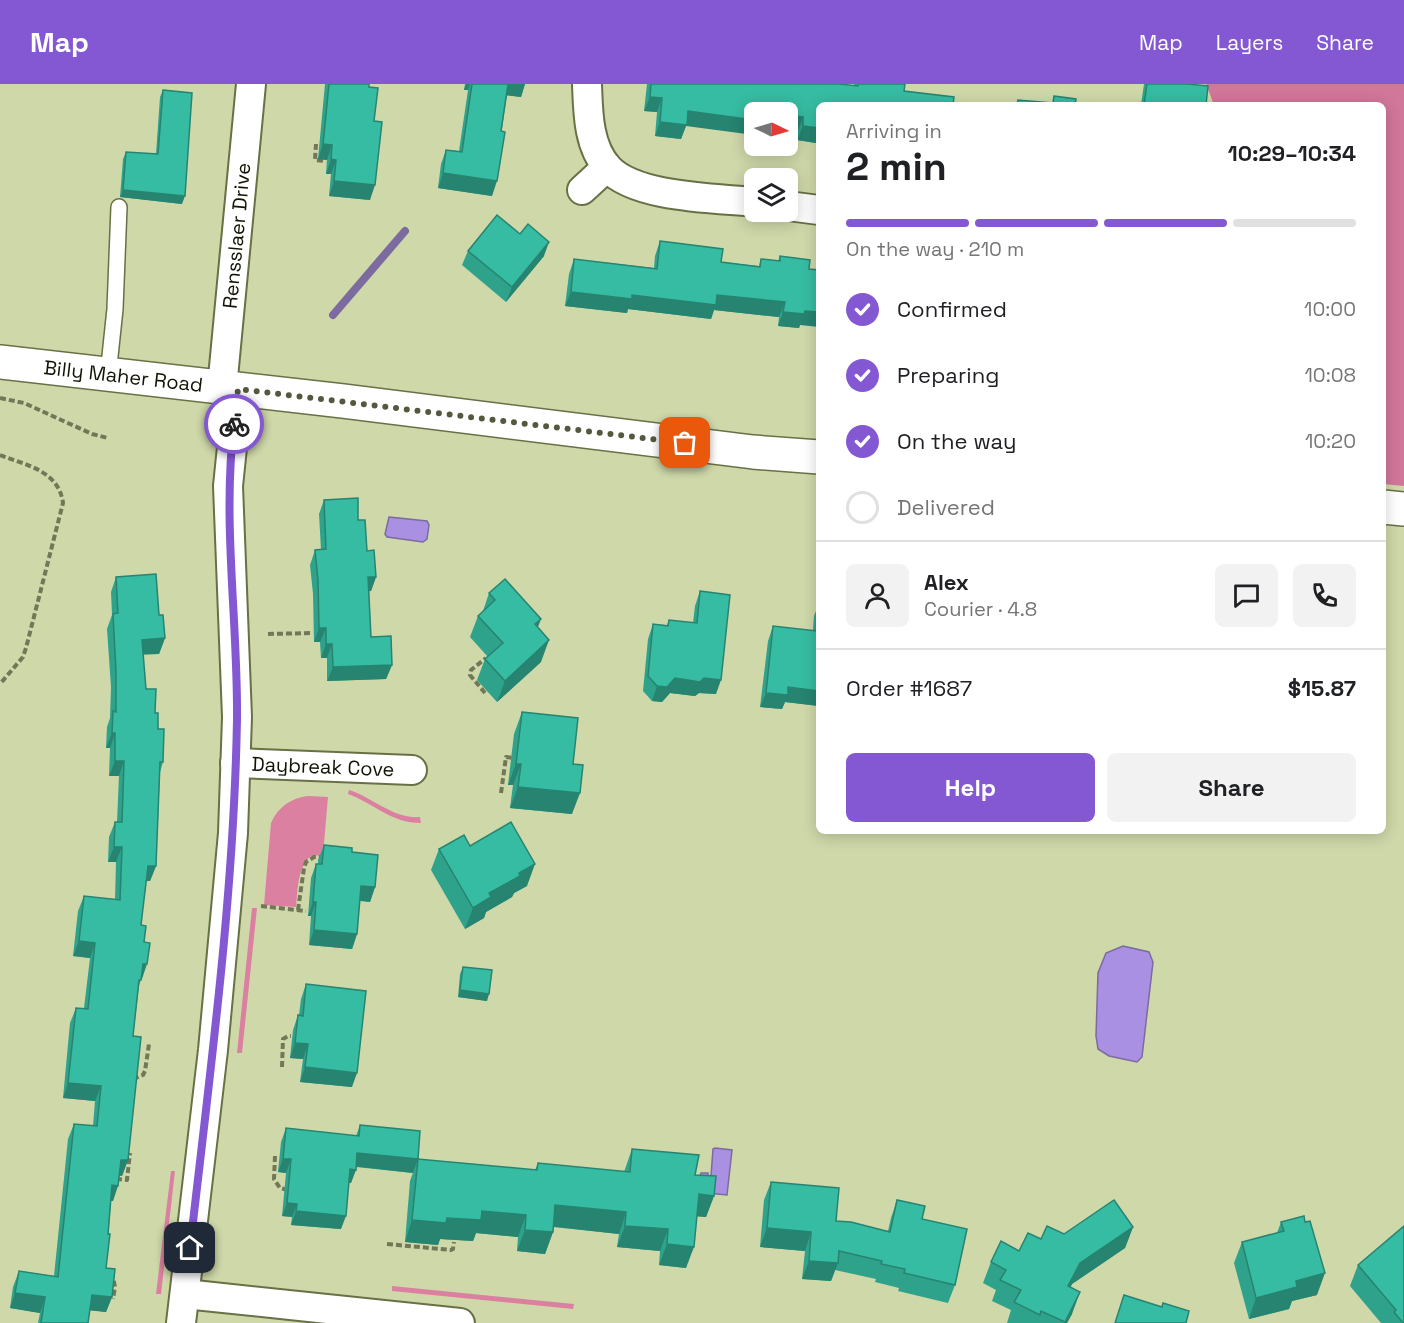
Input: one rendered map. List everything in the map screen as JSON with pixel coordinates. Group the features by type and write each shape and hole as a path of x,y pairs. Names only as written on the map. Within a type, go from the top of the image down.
{"main road":[{"name":"Billy Maher Road","path":"0,362 753,452 816,457"},
{"path":"1386,507 1404,509"}],"street":[{"name":"Rensslaer Drive","path":"181,1323 234,833 236,660 228,486 230,388 251,84"},
{"path":"587,84 592,135 607,167 621,179 637,186 662,192 744,201"},
{"path":"582,190 607,167"},
{"path":"798,207 816,210"},
{"name":"Daybreak Cove","path":"235,763 412,770"},
{"path":"185,1294 460,1323"}],"lane":[{"path":"108,375 115,309 119,207"}],"path":[{"path":"316,144 315,160 326,161"},
{"path":"0,398 24,403 83,430 108,438"},
{"path":"0,455 52,478 59,485 63,502 26,648 22,657 0,684"},
{"path":"268,634 312,633"},
{"path":"484,693 470,675 471,670 486,658"},
{"path":"501,793 506,758 514,758"},
{"path":"298,910 302,873 306,862 314,857 332,858"},
{"path":"261,906 306,911"},
{"path":"282,1067 284,1039 291,1036"},
{"path":"129,1078 138,1078 146,1071 149,1044"},
{"path":"116,1179 127,1180 130,1154"},
{"path":"275,1156 274,1173 277,1185 280,1188 291,1190"},
{"path":"387,1244 451,1250 454,1242"},
{"path":"109,1269 114,1276 113,1299"}],"shaded area":[{"path":"1206,84 1404,84 1404,486 1386,484 1386,102 1213,102"},
{"path":"389,517 427,521 429,525 427,539 423,542 387,537 385,534"},
{"path":"349,790 401,815 420,817 421,823 392,816 348,794"},
{"path":"308,796 328,797 323,855 311,856 306,861 299,880 296,907 264,905 271,823 277,812 286,804"},
{"path":"252,908 257,908 242,1053 237,1053"},
{"path":"1123,946 1149,952 1153,962 1142,1057 1137,1062 1109,1056 1098,1049 1096,1036 1098,973 1106,953"},
{"path":"713,1149 732,1150 727,1195 697,1192 701,1173 708,1173 708,1176 711,1176"},
{"path":"171,1171 175,1171 161,1294 156,1294"},
{"path":"392,1286 574,1304 573,1309 392,1291"}],"building":[{"path":"329,84 369,84 369,87 378,88 374,121 382,122 375,185 334,181 336,160 331,159 332,145 323,144"},
{"path":"472,84 508,84 501,131 505,132 497,181 443,173 446,150 462,152"},
{"path":"651,84 839,84 858,86 858,84 905,84 904,91 954,97 953,102 816,102 816,128 803,126 803,117 798,116 798,102 744,102 744,119 688,111 687,125 660,122 662,98 650,97"},
{"path":"1147,84 1208,86 1206,102 1144,102"},
{"path":"163,90 192,93 185,196 123,190 126,152 158,154"},
{"path":"1054,96 1076,99 1076,102 1053,102"},
{"path":"1018,100 1041,102 1018,102"},
{"path":"497,215 520,234 528,224 549,242 512,287 468,251"},
{"path":"660,241 723,249 721,262 760,267 761,259 780,261 780,256 810,260 809,269 816,270 816,312 805,311 804,314 783,312 785,302 717,295 716,305 632,295 632,299 571,292 574,259 657,269"},
{"path":"358,498 358,520 365,520 367,551 374,550 376,577 368,577 371,637 391,636 392,665 333,667 332,644 326,644 326,628 319,628 315,550 326,549 324,500"},
{"path":"156,574 159,615 163,615 165,638 142,640 146,689 156,689 155,713 158,713 158,729 164,729 163,762 160,762 156,866 148,866 141,925 146,926 144,942 150,943 147,964 143,964 141,980 139,980 133,1036 141,1037 128,1160 121,1160 118,1186 112,1185 106,1268 115,1269 112,1297 92,1295 88,1323 41,1323 45,1297 15,1293 19,1271 58,1277 74,1124 97,1126 101,1086 68,1083 76,1008 88,1009 95,943 79,941 84,896 120,900 122,847 114,847 115,822 122,822 124,761 115,761 115,733 112,733 113,711 116,712 113,614 118,613 116,577"},
{"path":"505,579 541,619 535,624 549,640 505,681 485,659 503,643 478,616 495,600 489,593"},
{"path":"700,591 730,595 721,680 704,678 700,682 675,678 667,687 657,686 648,676 653,624 668,626 669,620 697,623"},
{"path":"773,626 816,631 816,691 788,687 788,695 766,693"},
{"path":"522,712 578,718 573,764 583,765 580,793 518,787 521,764 516,764"},
{"path":"511,822 535,864 519,873 520,876 489,893 491,897 473,908 439,849 464,835 470,846"},
{"path":"324,845 352,848 352,852 378,855 375,887 361,886 357,934 314,930 316,902 313,902 316,864 322,864"},
{"path":"463,967 492,970 489,994 460,990"},
{"path":"306,984 366,991 357,1073 305,1067 308,1044 295,1043 298,1015 303,1016"},
{"path":"360,1125 420,1131 418,1159 357,1153 356,1170 350,1169 346,1216 296,1211 297,1204 287,1203 291,1159 283,1159 286,1128 359,1136"},
{"path":"632,1149 699,1155 695,1175 716,1176 714,1196 699,1194 694,1247 667,1244 668,1229 625,1226 626,1212 555,1205 553,1232 525,1230 526,1215 482,1211 481,1220 447,1218 446,1223 412,1220 418,1159 537,1170 538,1163 630,1172"},
{"path":"771,1182 839,1188 836,1221 851,1222 890,1232 897,1200 925,1206 922,1219 967,1229 955,1285 904,1273 905,1269 881,1264 882,1261 839,1251 838,1263 809,1261 811,1232 767,1228"},
{"path":"1114,1200 1133,1227 1080,1263 1068,1286 1080,1292 1065,1322 1041,1311 1040,1315 1014,1302 1021,1290 1000,1280 1006,1270 991,1262 1001,1241 1019,1251 1028,1233 1041,1239 1047,1226 1064,1234"},
{"path":"1304,1216 1305,1222 1310,1221 1325,1273 1296,1281 1297,1287 1256,1298 1242,1242 1284,1231 1281,1222"},
{"path":"1404,1226 1403,1323 1394,1312 1396,1310 1358,1265"},
{"path":"1124,1295 1162,1307 1163,1303 1189,1311 1186,1323 1115,1323"}],"waterway":[{"path":"333,315 405,231"}],"way so far":[{"path":"234,424 238,389 685,443"}],"route":[{"path":"190,1248 234,833 237,717 228,486 234,424"}]}
